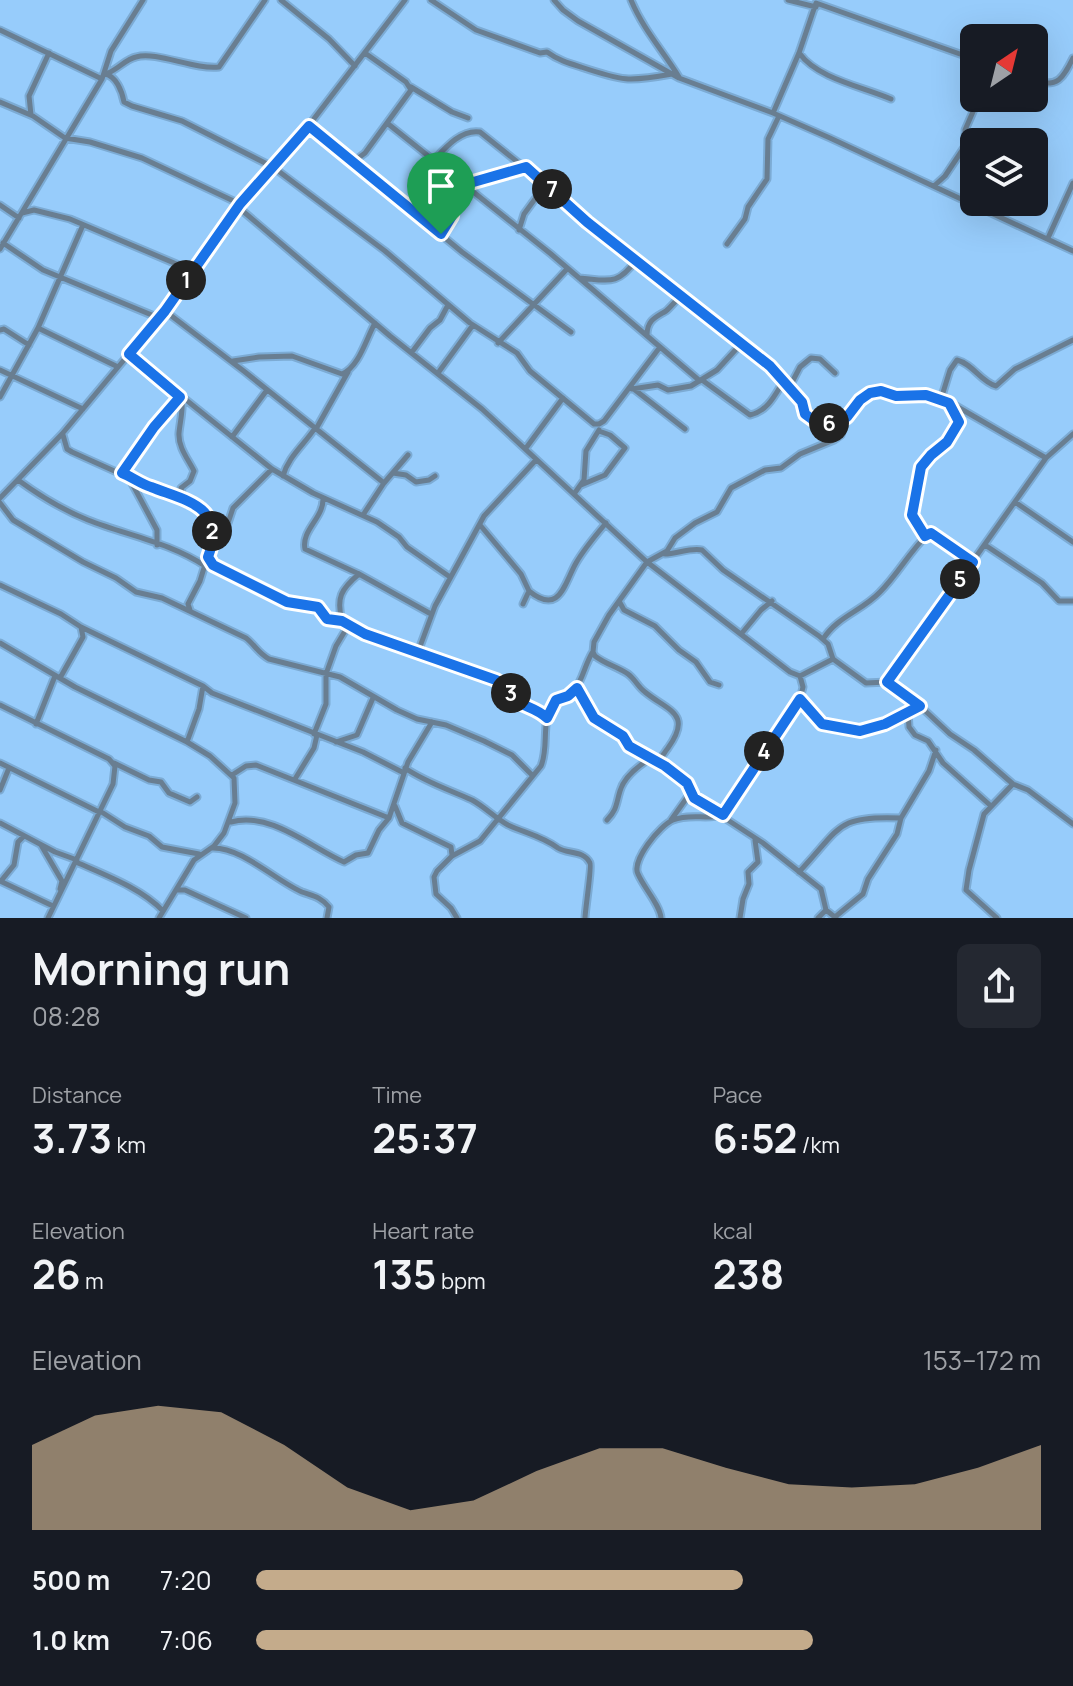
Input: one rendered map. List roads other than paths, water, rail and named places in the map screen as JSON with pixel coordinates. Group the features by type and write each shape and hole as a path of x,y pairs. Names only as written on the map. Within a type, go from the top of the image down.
{"street":[{"path":"143,0 111,51 104,76 2,246 43,270 159,318"},
{"path":"104,76 135,57 143,56 219,67 265,0"},
{"path":"281,0 329,39 355,66"},
{"path":"405,0 309,126 239,206 165,311 62,434 0,501 13,520 136,592 153,595 246,638 258,654 269,659 355,684 373,698 417,719 466,733 512,755 532,775"},
{"path":"431,0 476,30 540,53 547,52 559,61 613,79 637,81 672,74"},
{"path":"554,0 578,21 679,78 776,114 1073,251"},
{"path":"631,0 649,36 679,78"},
{"path":"788,0 816,3 960,54"},
{"path":"727,244 767,179 768,139 816,3"},
{"path":"0,30 114,80 125,103 182,121 273,167 385,251 473,325 517,353 530,371 625,448 605,475 581,485 574,494"},
{"path":"31,115 29,96 49,53"},
{"path":"365,53 410,86 452,112 468,118"},
{"path":"799,53 807,64 820,72 891,99"},
{"path":"1048,83 1059,80 1073,59"},
{"path":"353,162 365,153 407,98 410,86"},
{"path":"0,102 31,115 65,138 90,142 142,158 239,206 526,448 647,562 790,672 800,676"},
{"path":"934,186 945,176 965,146 972,112"},
{"path":"387,123 701,381 750,415 761,411 780,387 787,387"},
{"path":"309,126 441,234 571,332"},
{"path":"434,160 455,140 475,131 526,167 587,222 770,366 802,402 805,414 816,422 839,421 847,417"},
{"path":"463,185 526,167"},
{"path":"441,234 452,216 456,179"},
{"path":"519,230 524,214 546,184"},
{"path":"1048,238 1072,186"},
{"path":"0,205 20,216"},
{"path":"20,216 34,210 47,212 193,271"},
{"path":"0,397 38,328 83,225"},
{"path":"578,278 613,281 627,274 636,260"},
{"path":"498,343 567,269"},
{"path":"647,336 647,327 655,315 666,311 681,296"},
{"path":"412,352 440,320 448,305"},
{"path":"165,311 384,483"},
{"path":"283,476 288,462 303,447 315,428 375,323"},
{"path":"438,373 473,325"},
{"path":"38,328 118,367"},
{"path":"0,330 29,345"},
{"path":"941,399 950,370 957,360 969,366 990,385 996,386 1015,369 1073,340"},
{"path":"631,389 658,385 673,390 701,381 717,370 740,345"},
{"path":"581,485 586,451 599,428 660,347"},
{"path":"129,354 272,469 323,498 377,522 450,577"},
{"path":"232,362 292,356 342,374 349,371"},
{"path":"787,387 800,367 811,358 820,359 835,373"},
{"path":"0,370 83,409"},
{"path":"631,389 685,429"},
{"path":"232,437 267,390"},
{"path":"664,554 678,536 704,517 717,512 731,488 757,473 781,468 800,454 841,435 847,417 870,393 881,391 896,396 914,394 941,399 1046,458"},
{"path":"125,474 154,427 181,398"},
{"path":"181,398 180,439 194,471 190,481 181,488 183,498"},
{"path":"526,448 563,398"},
{"path":"925,536 911,508 921,467 947,442 959,422 949,403"},
{"path":"62,434 67,449 201,507 210,521 211,545 188,604 191,611"},
{"path":"887,682 1046,458 1073,434"},
{"path":"363,515 408,455"},
{"path":"418,652 431,614 484,516 536,460"},
{"path":"211,545 226,529 238,501 272,469"},
{"path":"392,473 406,475 416,482 435,476"},
{"path":"125,474 157,530 157,545"},
{"path":"18,480 49,501 85,519 195,559 205,566"},
{"path":"0,487 7,491"},
{"path":"323,498 322,509 305,538 305,549 359,574 431,614"},
{"path":"1015,502 1073,542"},
{"path":"480,525 521,574 529,591 542,600 560,595 577,560 606,523"},
{"path":"823,639 836,622 879,594 925,536 931,533 973,562"},
{"path":"985,545 1042,583 1059,601 1073,601"},
{"path":"457,918 436,894 437,871 452,856 480,841 544,759 547,718 556,700 568,696 577,688 593,652 594,642 647,562 664,554 678,554 698,548 723,570 823,639 833,659 866,683 887,682 1013,784 1028,790 1073,824"},
{"path":"208,557 218,570 287,602 318,607 327,619 342,621 348,626 496,680 510,689 514,701 537,710 547,718"},
{"path":"342,621 341,591 359,574"},
{"path":"0,585 212,693 363,752 470,799 509,826 580,855 590,863 585,918"},
{"path":"523,604 529,591"},
{"path":"619,601 624,610 655,626 696,662 710,682 719,685"},
{"path":"742,633 772,601"},
{"path":"295,779 314,748 315,735 326,704 326,674 336,646 348,626"},
{"path":"36,724 57,677 83,637 81,627"},
{"path":"0,643 57,677 187,742 232,775 235,789 230,822 211,849"},
{"path":"593,652 600,660 630,676 648,695 664,703 678,722 677,735 661,759 638,766 624,781 617,808 607,820"},
{"path":"800,676 833,659"},
{"path":"671,820 723,815 800,699 803,687 800,676"},
{"path":"187,742 199,709 203,686"},
{"path":"577,688 594,718 623,736 629,746 687,783 704,805 723,815 821,889 826,910 835,918 863,894 871,872 897,834 901,818 929,771 936,750"},
{"path":"336,742 357,735 373,698"},
{"path":"800,699 822,724 860,731 885,724 920,706"},
{"path":"0,705 113,763 149,780 161,782 169,793 190,802 197,797"},
{"path":"908,712 909,727 915,735 928,741 943,763 991,806"},
{"path":"230,822 252,819 293,835 344,862 368,853 379,830 389,818 405,771 432,722"},
{"path":"0,763 125,827 149,836 162,847 199,854 211,849 232,852 302,892 321,899 329,907 327,918"},
{"path":"52,906 117,774 113,763"},
{"path":"232,775 246,766 256,765 389,818"},
{"path":"0,790 9,768"},
{"path":"997,918 966,890 984,814 1013,784"},
{"path":"663,917 653,904 636,867 644,849 691,792"},
{"path":"394,804 402,823 451,847 452,856"},
{"path":"799,872 844,823 875,816 901,818"},
{"path":"0,823 130,887 163,911"},
{"path":"24,836 18,842 14,865 1,881 52,906"},
{"path":"740,918 749,884 748,872 758,862 755,839"},
{"path":"41,844 62,881 48,918"},
{"path":"159,918 199,854"},
{"path":"177,890 185,890 246,918"},
{"path":"818,918 826,910"}]}
